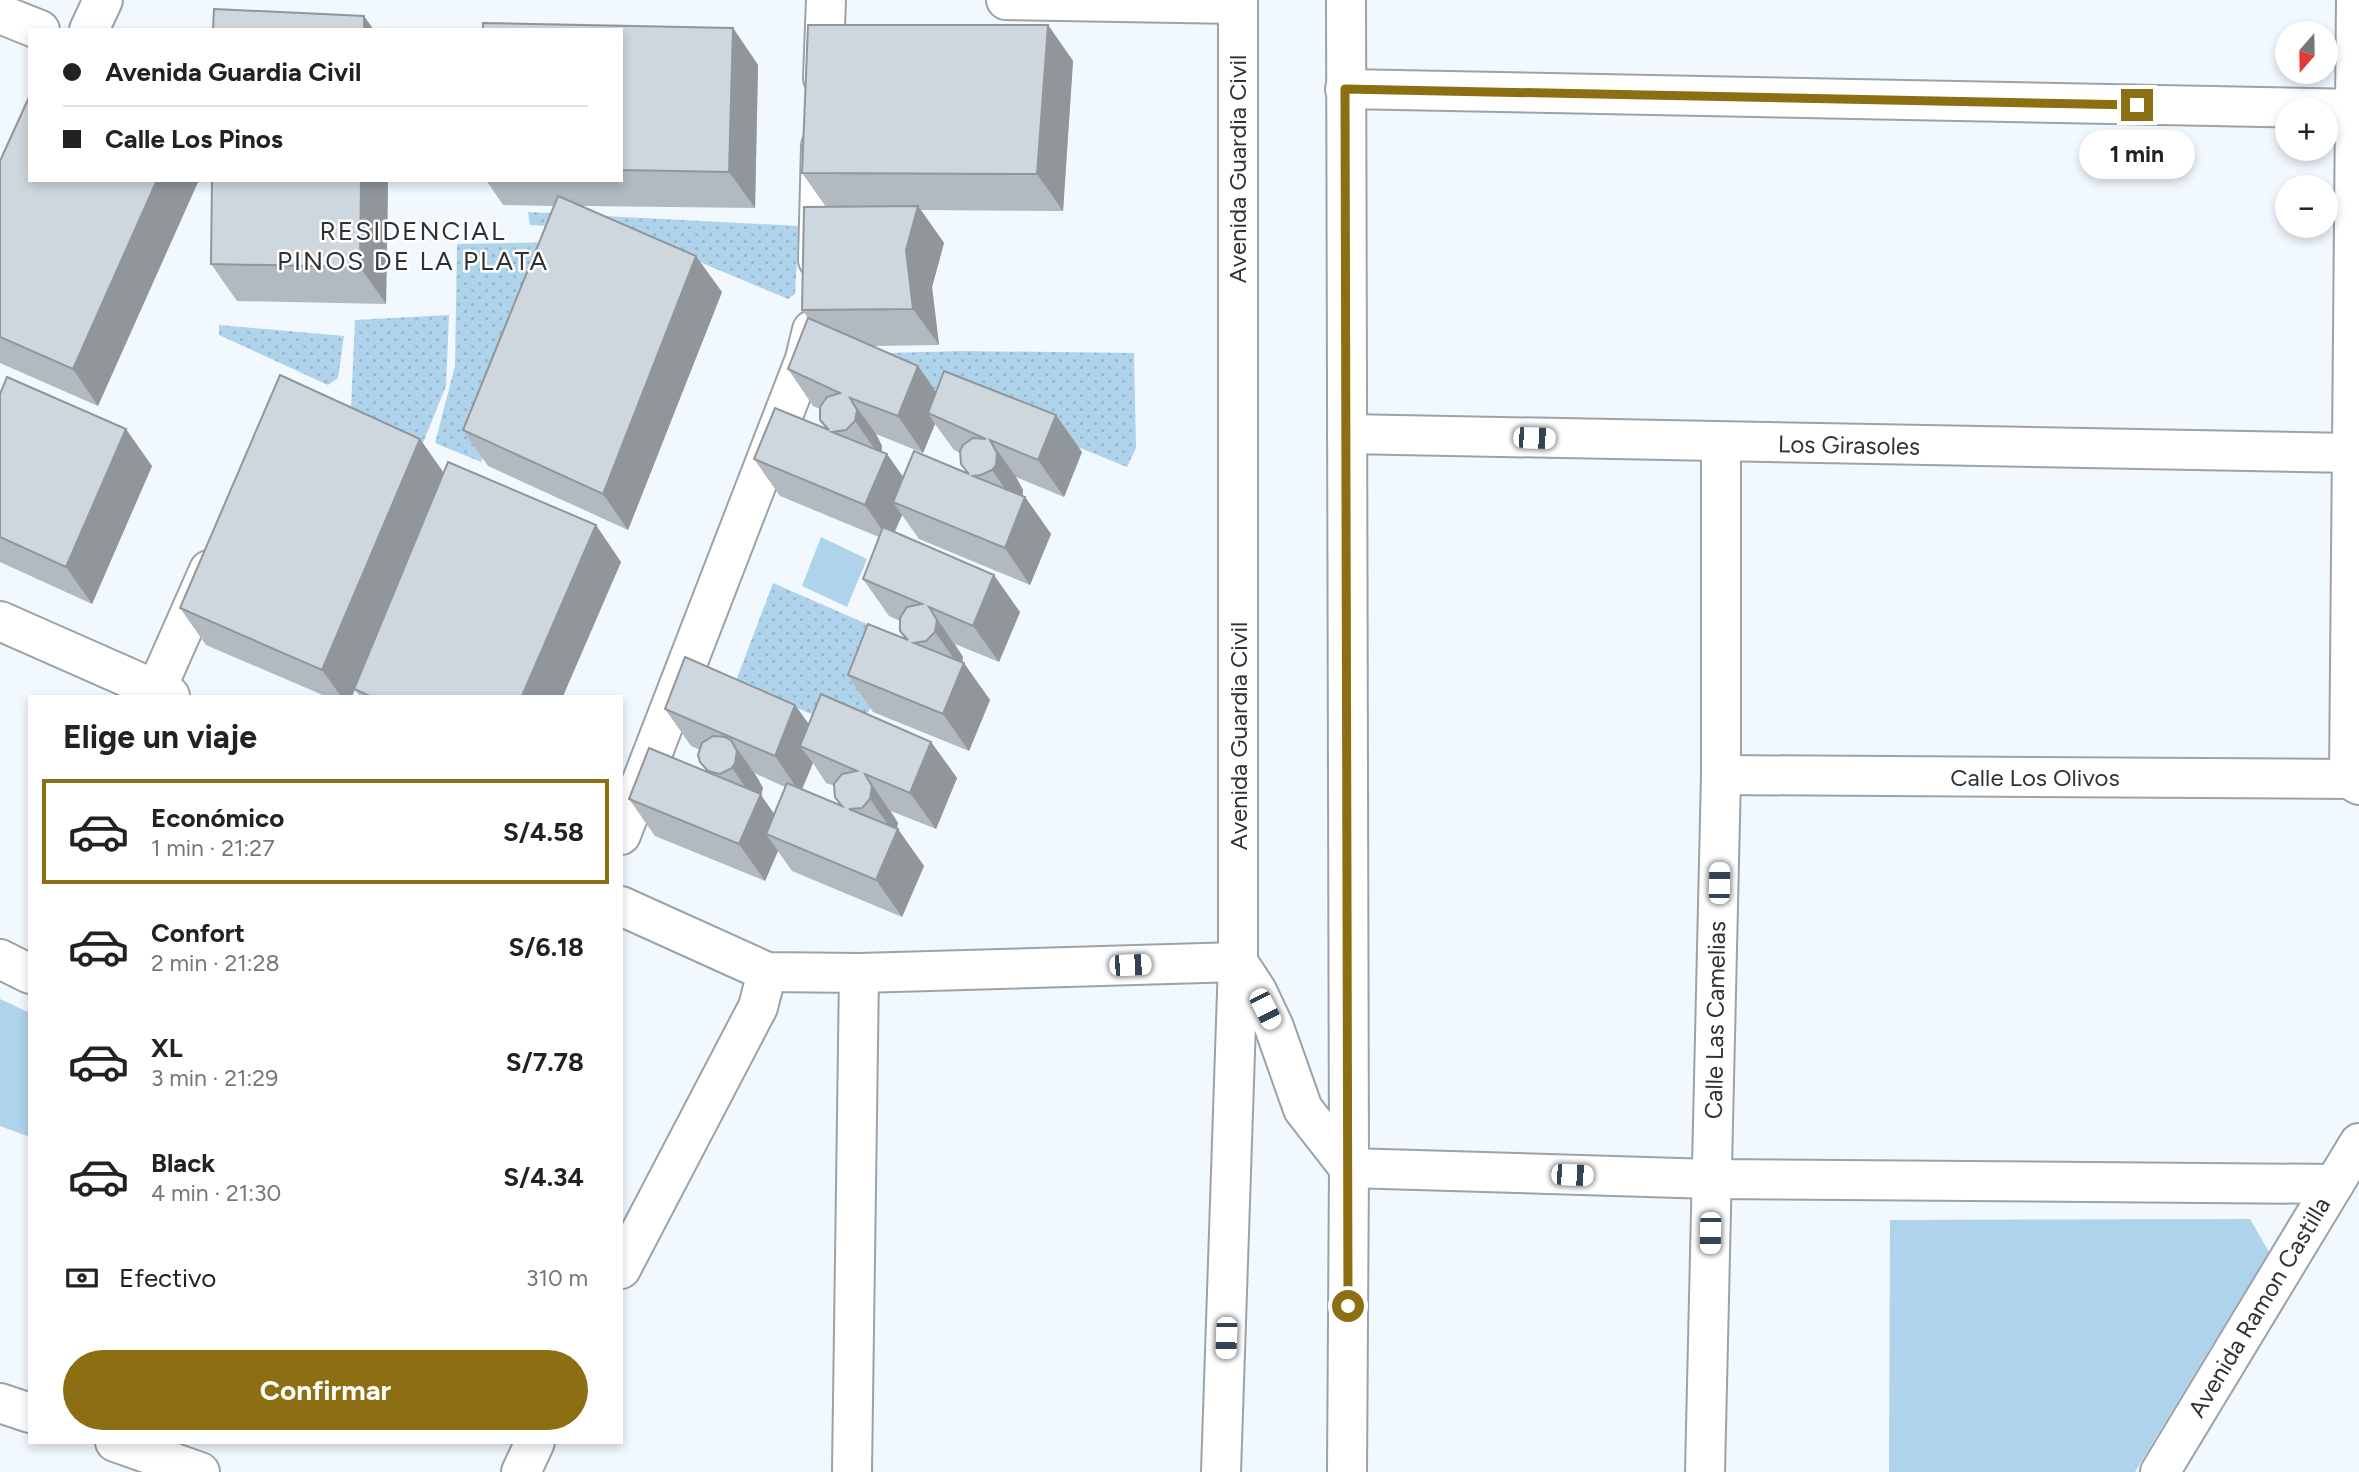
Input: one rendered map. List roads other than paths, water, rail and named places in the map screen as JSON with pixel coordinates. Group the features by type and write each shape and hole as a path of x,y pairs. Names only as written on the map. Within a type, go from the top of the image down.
{"street":[{"path":"90,28 103,0"},
{"path":"623,830 805,359 816,315 825,0"},
{"path":"1006,0 1237,2"},
{"path":"1346,0 1349,1168 1346,1472"},
{"path":"2354,782 2351,453 2357,109 2356,0"},
{"name":"Avenida Guardia Civil","path":"1221,1472 1238,962 1237,2"},
{"path":"0,14 35,28"},
{"path":"1345,89 2357,109"},
{"name":"Los Girasoles","path":"1347,435 2351,453"},
{"name":"Calle Las Camelias","path":"1705,1472 1721,775 1721,442"},
{"path":"0,621 163,693 222,541"},
{"name":"Calle Los Olivos","path":"1721,775 2354,782"},
{"path":"623,907 767,972 859,973 1238,962 1275,1027 1303,1109 1349,1168"},
{"path":"0,959 28,973"},
{"path":"623,1261 758,1006 767,972"},
{"path":"852,1472 859,973"},
{"name":"Avenida Ramon Castilla","path":"2160,1472 2359,1143"},
{"path":"1349,1168 1712,1179 2334,1185"},
{"path":"0,1403 28,1412"},
{"path":"521,1472 535,1444"},
{"path":"128,1455 200,1472"}],"district":[{"name":"RESIDENCIAL PINOS DE LA PLATA","path":"413,246"}]}
